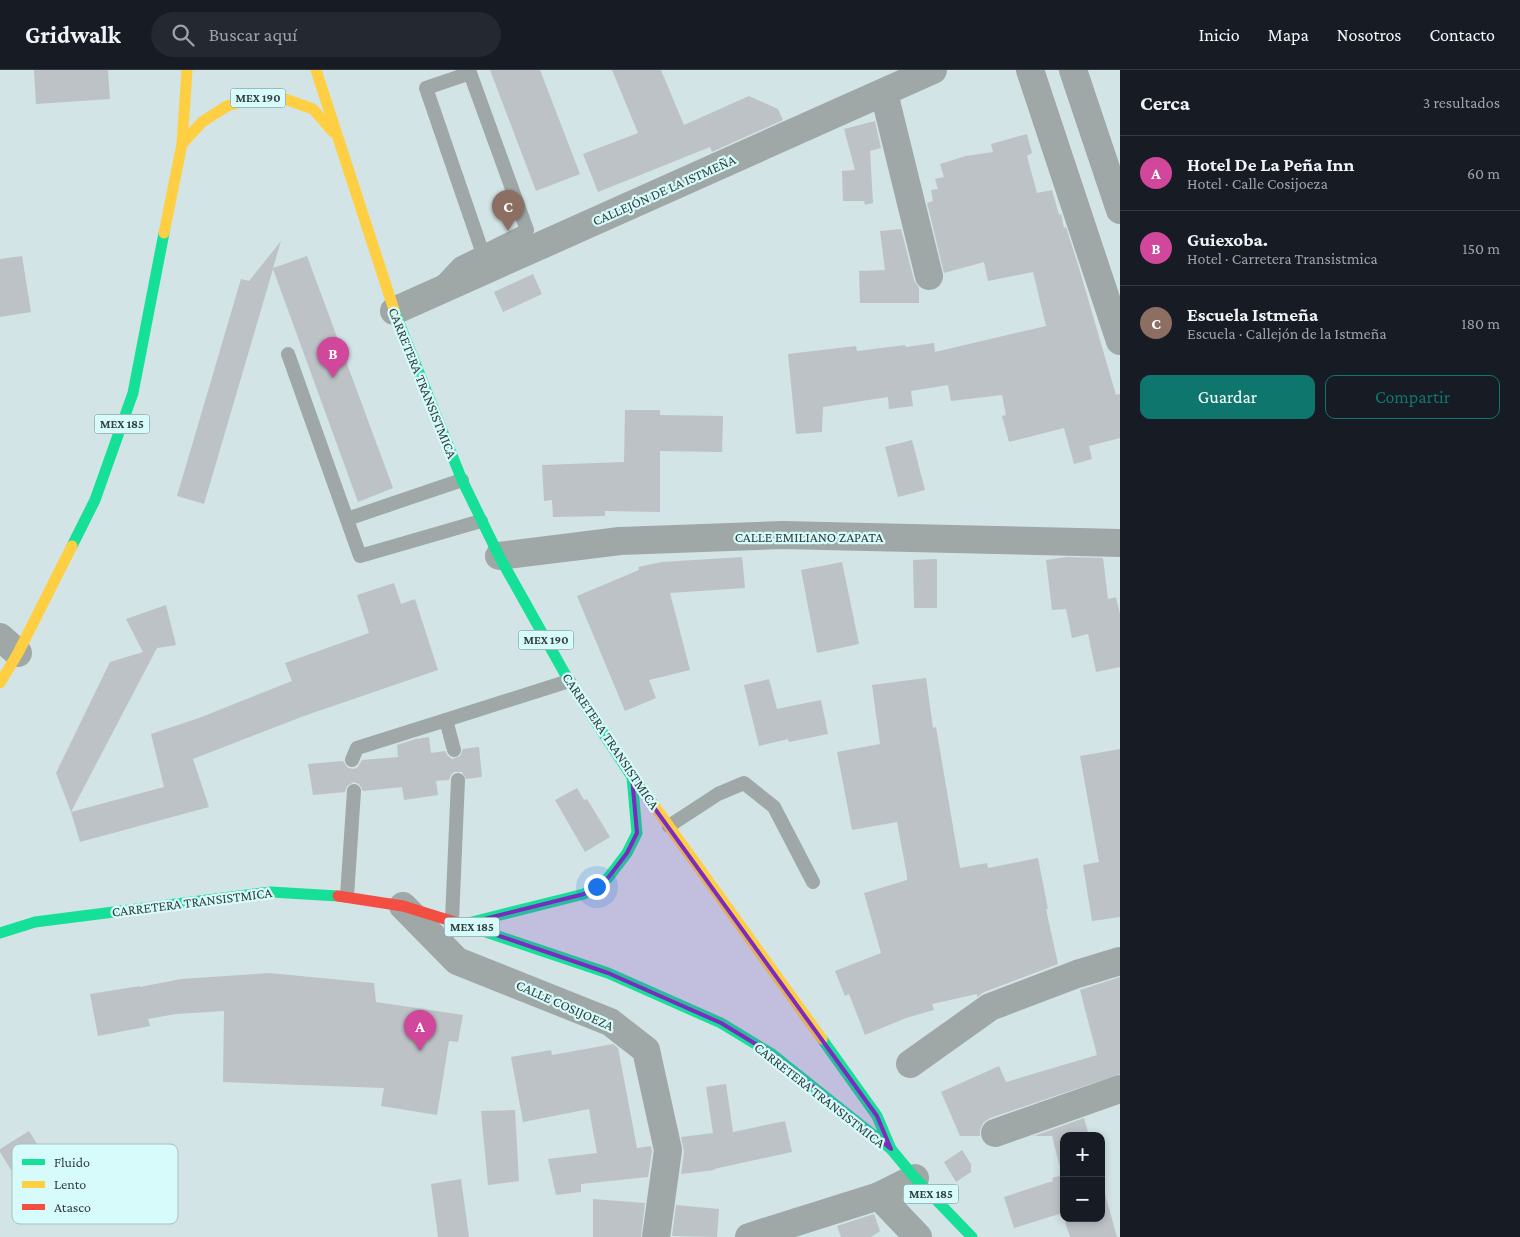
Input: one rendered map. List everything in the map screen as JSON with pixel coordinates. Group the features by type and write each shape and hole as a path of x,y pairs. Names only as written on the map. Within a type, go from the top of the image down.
{"main road":[{"path":"182,144 187,70"},
{"name":"CARRETERA TRANSISTMICA","path":"316,70 394,311 462,480 499,556 569,681 632,777 876,1116 891,1149"},
{"name":"MEX 190","path":"182,144 202,122 227,106 255,98 285,99 313,109 336,135"},
{"name":"MEX 185","path":"0,683 9,645 95,500 133,393 182,144"},
{"path":"458,922 584,894 608,878 627,854 637,833 632,777"},
{"name":"CARRETERA TRANSISTMICA","path":"0,933 35,922 271,892 347,896 403,906 458,922 608,973 721,1023 772,1054 891,1149 915,1178 972,1237"},
{"path":"18,918 35,922"}],"street":[{"name":"CALLEJÓN DE LA ISTMEÑA","path":"394,311 933,70"},
{"path":"1030,70 1119,332"},
{"path":"1073,70 1120,210"},
{"path":"884,93 929,276"},
{"name":"CALLE EMILIANO ZAPATA","path":"499,556 620,542 782,535 1120,543"},
{"name":"CALLE COSIJOEZA","path":"403,906 458,960 610,1022 646,1050 668,1150 656,1237"},
{"path":"910,1064 990,1007 1120,960"},
{"path":"996,1133 1120,1089"},
{"path":"750,1237 879,1196 915,1178"},
{"path":"879,1196 918,1237"}],"lane":[{"path":"429,295 459,264 527,230 470,73 426,88 482,251"},
{"path":"288,354 360,556 481,521"},
{"path":"347,519 462,480"},
{"path":"352,760 357,748 569,681"},
{"path":"446,720 454,750"},
{"path":"458,780 458,922"},
{"path":"669,826 718,794 744,784 774,807 813,882"},
{"path":"347,896 354,792"}],"highlighted area":[{"path":"632,777 877,1116 891,1149 772,1054 721,1023 608,973 464,924 584,894 608,878 627,853 637,833"}],"building":[{"path":"34,70 108,70 110,99 36,104"},
{"path":"490,70 540,70 580,174 536,191"},
{"path":"612,70 661,70 684,125 749,96 778,109 783,120 712,152 710,147 598,192 583,154 638,133"},
{"path":"875,121 881,148 870,151 873,203 865,205 864,201 843,201 842,171 855,170 844,129"},
{"path":"1027,134 1032,153 1027,156 1037,193 1052,190 1059,215 1061,214 1064,228 1066,227 1079,268 1116,395 1120,394 1120,438 1089,446 1092,459 1074,464 1064,428 1009,442 1002,416 1006,415 1002,395 951,401 948,385 911,391 913,406 889,409 888,397 823,407 822,432 796,434 788,354 856,346 857,351 934,343 935,352 1046,326 1033,272 988,281 984,262 944,273 927,203 933,201 931,190 938,189 935,179 944,177 940,164 966,156 993,152 991,144"},
{"path":"901,229 914,280 919,288 919,303 860,303 859,271 885,270 880,231"},
{"path":"281,241 273,268 307,256 393,488 358,502 273,269 204,504 177,496 241,279 249,281"},
{"path":"22,256 31,312 0,317 0,259"},
{"path":"533,274 542,294 503,312 494,292"},
{"path":"625,410 660,410 660,415 723,416 722,452 660,451 660,512 605,511 605,516 553,517 552,500 544,501 542,465 624,462"},
{"path":"912,440 925,490 898,497 885,447"},
{"path":"742,557 745,588 670,593 690,670 649,680 656,698 625,711 577,596 639,570 638,567 662,562"},
{"path":"1067,557 1103,558 1108,599 1116,597 1120,614 1120,667 1096,672 1088,634 1072,638 1066,609 1052,610 1046,560"},
{"path":"937,559 937,608 914,608 913,560"},
{"path":"842,562 859,644 817,653 801,570"},
{"path":"394,583 401,604 415,599 438,670 304,716 193,759 209,807 80,842 71,812 164,787 151,734 199,718 292,681 285,663 369,633 357,595"},
{"path":"166,605 176,645 157,648 71,812 56,773 110,662 143,652 126,619"},
{"path":"926,678 933,728 936,727 960,868 987,863 988,868 1038,858 1048,909 1046,909 1058,964 984,992 977,997 977,994 932,1004 934,1010 906,1018 865,1035 849,994 845,996 835,971 881,953 864,893 907,880 907,876 897,822 852,830 837,752 880,744 872,685"},
{"path":"769,679 777,709 821,700 828,734 789,742 788,739 759,746 744,685"},
{"path":"429,737 431,753 445,751 452,759 460,756 463,749 479,747 482,777 466,779 462,772 454,772 449,780 436,781 438,795 404,800 402,787 363,791 359,784 354,782 347,786 345,792 313,795 308,764 343,761 348,768 354,769 358,767 362,760 398,757 397,745"},
{"path":"1120,749 1120,917 1092,921 1083,865 1099,862 1080,756"},
{"path":"577,788 584,800 587,799 610,837 585,852 555,800"},
{"path":"269,973 374,983 376,1002 463,1015 458,1042 449,1041 437,1115 381,1106 384,1088 223,1082 224,1011 176,1014 148,1019 150,1026 98,1036 90,994 181,979"},
{"path":"1120,977 1120,1074 990,1118 983,1123 980,1136 960,1136 941,1092 999,1066 1006,1082 1097,1055 1080,990"},
{"path":"613,1044 618,1048 637,1148 651,1146 648,1177 581,1184 581,1192 556,1195 548,1159 597,1153 589,1109 523,1122 511,1057 551,1050 552,1055"},
{"path":"726,1084 733,1132 785,1121 792,1152 715,1170 681,1174 684,1152 681,1137 713,1133 706,1087"},
{"path":"515,1110 519,1181 488,1185 481,1111"},
{"path":"1084,1118 1088,1132 1060,1132 1060,1167 1052,1136 1034,1136"},
{"path":"29,1131 37,1144 12,1144 12,1172 0,1149"},
{"path":"962,1150 971,1164 971,1172 956,1182 944,1162"},
{"path":"1060,1176 1060,1214 1014,1228 1004,1197 1053,1181 1052,1178"},
{"path":"461,1179 469,1237 438,1237 431,1184"},
{"path":"1105,1194 1117,1237 1070,1237 1065,1222 1105,1222"},
{"path":"593,1199 645,1203 641,1237 593,1237"},
{"path":"676,1205 719,1209 717,1237 672,1236"},
{"path":"874,1214 880,1231 871,1237 841,1237 837,1226"}],"traffic: fast":[{"path":"72,546 95,500 133,393 164,233"},
{"path":"395,313 462,480 499,556 569,681 632,777 653,804"},
{"path":"464,924 584,894 608,878 627,853 637,833 632,777"},
{"path":"0,933 35,922 271,892 338,896"},
{"path":"474,928 608,973 721,1023 772,1054 891,1149 915,1178 972,1237"},
{"path":"822,1039 877,1116 891,1149"}],"traffic: slow":[{"path":"164,233 182,144 187,70"},
{"path":"316,70 395,313"},
{"path":"182,144 202,122 227,106 255,98 285,99 313,109 333,132"},
{"path":"0,683 18,653 72,546"},
{"path":"653,804 822,1039"}],"traffic: jam":[{"path":"338,896 403,906 474,928"}],"place":[{"name":"Escuela Istmeña","path":"508,231"},
{"name":"Guiexoba.","path":"333,378"},
{"name":"Hotel De La Peña Inn","path":"420,1051"}]}
